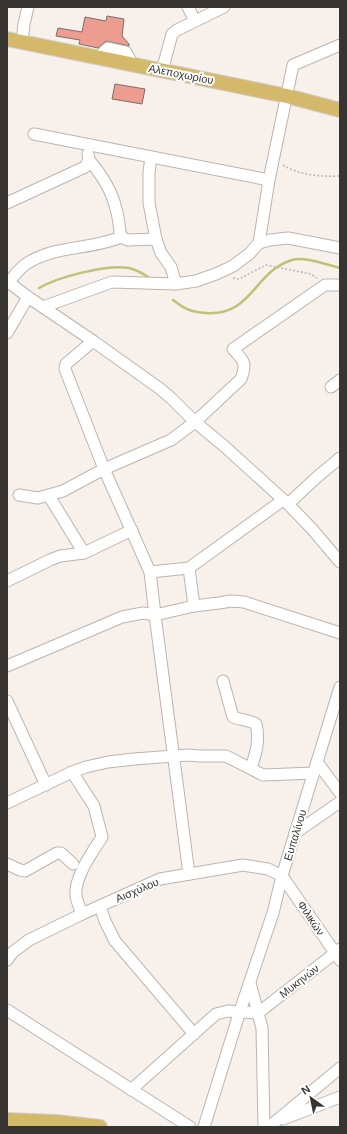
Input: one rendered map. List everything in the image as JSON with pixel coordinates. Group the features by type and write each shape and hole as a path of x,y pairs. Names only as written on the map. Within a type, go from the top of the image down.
{"main road":[{"name":"Αλεποχωρίου","path":"7,39 287,96 340,110"},
{"path":"7,1120 56,1122 100,1127"}],"street":[{"path":"22,42 28,7"},
{"path":"188,7 195,21"},
{"path":"162,71 172,34 224,7"},
{"path":"260,243 269,180 275,159 293,66 340,45"},
{"path":"34,134 269,180"},
{"path":"88,145 89,160 102,178 113,198 117,211 121,237"},
{"path":"151,157 149,172 149,203 156,239 161,252 171,268 176,284"},
{"path":"7,202 76,172 85,167 89,160"},
{"path":"156,239 128,240 121,237 111,242 57,251 26,264 8,281 28,298 94,341 171,398 195,422 286,502 312,529 340,562"},
{"path":"43,307 112,282 176,284 196,281 216,274 232,266 249,254 260,243 279,239 288,238 340,248"},
{"path":"19,495 38,498 63,492 104,469 171,440 195,422 241,379 244,370 244,362 233,349 324,285 340,285"},
{"path":"7,333 28,298"},
{"path":"94,341 66,364 65,369 104,469 150,572 154,615 188,874"},
{"path":"150,572 189,568 286,502 340,458"},
{"path":"49,496 84,553"},
{"path":"7,581 38,565 60,556 84,553 132,530"},
{"path":"189,568 194,606"},
{"path":"7,666 122,617 143,614 154,615 194,606 231,601 244,602 340,633"},
{"path":"223,681 233,717 240,720 250,720 256,724 258,732 257,748 251,768"},
{"name":"Ευπαλίνου","path":"204,1127 240,1011 273,913 282,876 340,687"},
{"path":"7,701 46,785"},
{"path":"7,803 72,772 108,762 188,755 226,756 263,775 314,773"},
{"path":"317,762 340,793"},
{"path":"72,772 94,806 102,837 91,854 77,884 76,896 82,914"},
{"path":"295,833 340,802"},
{"path":"7,864 25,871 57,853 61,853 73,864"},
{"name":"Αισχύλου","path":"7,960 13,952 29,940 82,914 160,880 243,865 268,869 282,876"},
{"name":"Φιλικών","path":"282,876 338,954"},
{"path":"100,906 105,921 115,941 194,1034"},
{"name":"Μυκηνών","path":"258,1013 338,954"},
{"path":"250,983 262,1028 264,1127"},
{"path":"7,1010 190,1127"},
{"path":"131,1090 216,1014 228,1011 258,1013"},
{"path":"273,1124 340,1068"},
{"path":"273,1124 340,1097"}],"path":[{"path":"275,159 284,166 303,173 340,176"},
{"path":"216,274 239,279 266,265 311,274 324,285"}],"building":[{"path":"107,16 124,19 122,36 129,46 106,41 98,48 79,44 80,40 56,36 58,28 82,32 85,17 106,21"},
{"path":"115,84 145,89 142,104 112,99"}],"waterway":[{"path":"173,300 184,308 196,312 222,312 234,308 244,301 269,274 279,266 292,260 303,259 316,261 340,268"},
{"path":"39,288 83,272 120,267 135,270 151,279"}]}
